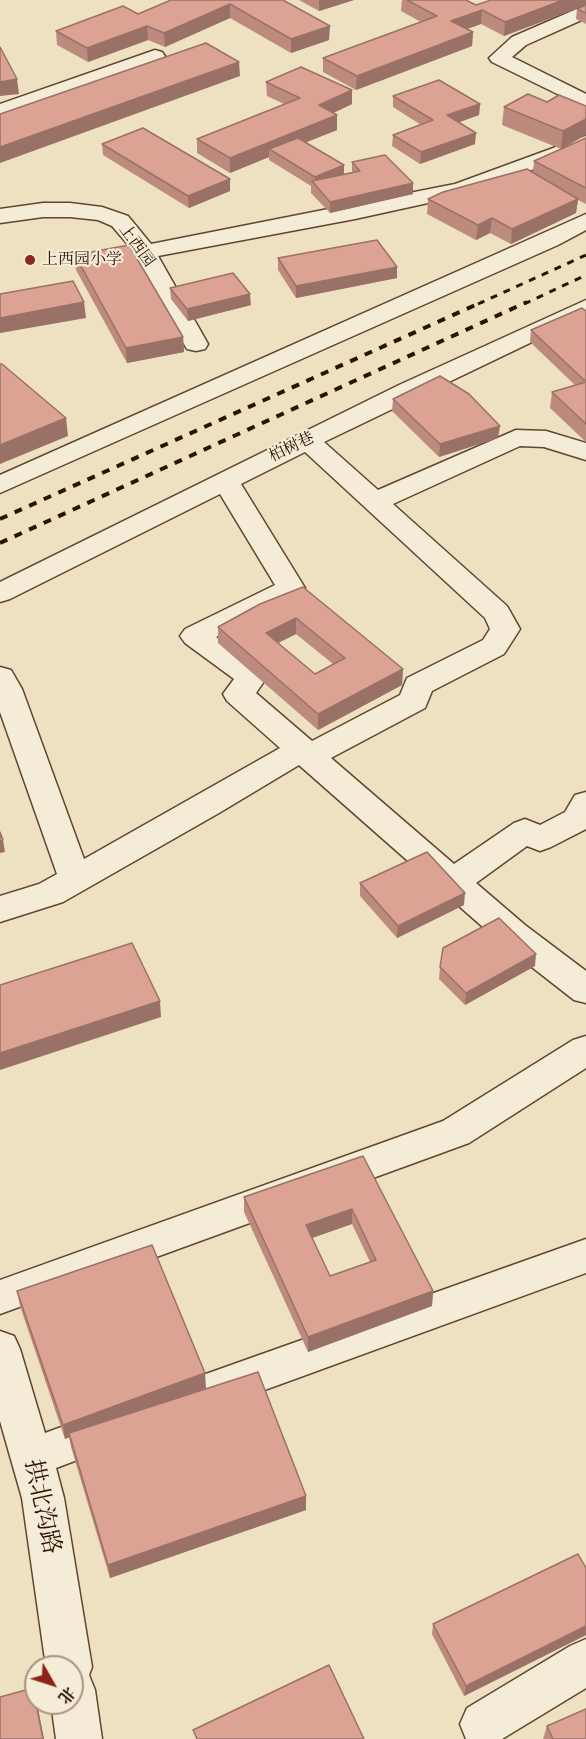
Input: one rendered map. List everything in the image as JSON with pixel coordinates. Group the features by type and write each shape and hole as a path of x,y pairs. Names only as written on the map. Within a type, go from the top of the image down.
{"street":[{"path":"586,11 519,41 499,58 586,102"},
{"path":"0,111 155,56"},
{"path":"144,252 461,189 586,142"},
{"name":"上西园","path":"0,216 43,210 102,214 120,221 144,252 196,344"},
{"path":"0,485 550,240 586,221"},
{"name":"柏树巷","path":"0,593 408,390 586,307"},
{"path":"375,502 516,438 546,439 586,452"},
{"path":"0,909 51,893 305,752 414,701 418,685 494,647 505,629 497,613 307,440"},
{"path":"226,481 291,588 195,636 252,676 238,694 513,934 586,990"},
{"path":"0,677 7,689 75,879"},
{"path":"453,882 525,831 540,839 576,820 586,803"},
{"path":"0,1297 374,1180 456,1132 586,1050"},
{"path":"187,1400 434,1292 586,1256"},
{"name":"拱北沟路","path":"2,1367 43,1498 67,1655"},
{"path":"31,1458 142,1416"},
{"path":"483,1724 586,1662"},
{"path":"76,1715 79,1739"}],"building":[{"path":"171,0 283,0 330,26 291,39 230,4 164,33 147,26 87,48 56,31 123,6 138,14"},
{"path":"407,0 466,0 476,5 491,0 563,0 505,22 482,10 451,21 473,32 357,76 323,58 437,16"},
{"path":"586,5 586,13 577,9"},
{"path":"206,43 239,62 0,147 0,114"},
{"path":"0,47 17,79 0,82"},
{"path":"301,67 352,90 319,105 337,115 230,158 197,139 300,98 266,82"},
{"path":"439,80 480,104 447,115 476,133 421,152 393,135 433,120 393,96"},
{"path":"528,94 547,102 559,95 586,106 586,119 563,131 504,107"},
{"path":"143,128 230,179 188,196 102,144"},
{"path":"298,138 344,165 315,177 269,149"},
{"path":"586,138 586,188 534,161"},
{"path":"385,155 413,183 330,202 312,181 360,171 352,162"},
{"path":"527,169 578,199 512,229 492,218 478,225 428,199 443,192"},
{"path":"377,240 397,267 296,286 278,258"},
{"path":"129,245 183,337 126,348 75,255"},
{"path":"233,273 250,294 187,309 170,288"},
{"path":"73,281 84,302 0,318 0,294"},
{"path":"582,308 586,311 586,380 531,330"},
{"path":"0,364 2,364 66,418 0,445"},
{"path":"440,376 469,394 500,426 440,444 393,399"},
{"path":"586,382 586,424 552,392"},
{"path":"303,587 403,669 318,714 218,627 260,604","holes":["296,618 345,658 315,674 266,633"]},
{"path":"427,852 465,893 398,926 360,883"},
{"path":"499,918 536,954 466,993 440,967 443,948"},
{"path":"132,943 160,1001 0,1053 0,985"},
{"path":"363,1156 433,1291 308,1337 244,1197","holes":["352,1209 376,1260 330,1276 306,1225"]},
{"path":"152,1245 205,1373 63,1425 17,1291"},
{"path":"258,1372 306,1496 108,1565 69,1433"},
{"path":"578,1554 586,1568 586,1626 466,1686 433,1624"},
{"path":"329,1665 364,1739 197,1739 193,1730"},
{"path":"24,1690 24,1715 38,1715 43,1739 0,1739 0,1697"},
{"path":"586,1709 586,1739 553,1739 547,1726"}],"railway":[{"path":"478,304 586,255"},
{"path":"524,304 586,275"},
{"path":"0,519 482,302"},
{"path":"0,543 527,302"}],"place":[{"name":"上西园小学","path":"30,260"}]}
